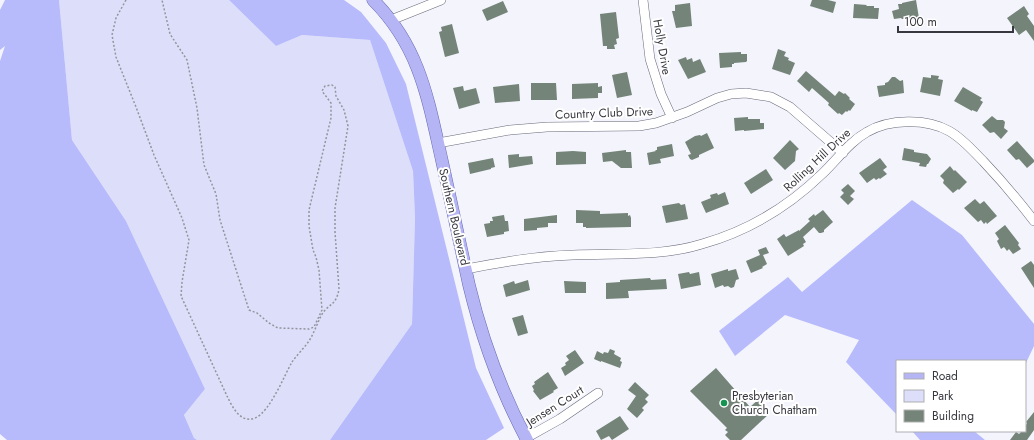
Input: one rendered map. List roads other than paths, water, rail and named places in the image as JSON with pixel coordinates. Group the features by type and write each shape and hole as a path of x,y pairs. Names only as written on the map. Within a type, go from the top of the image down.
{"main road":[{"name":"Southern Boulevard","path":"373,0 391,20 410,50 426,89 466,269 486,345 506,396 526,439"}],"street":[{"path":"391,20 441,0"},
{"name":"Holly Drive","path":"643,0 650,59 658,87 672,118"},
{"name":"Country Club Drive","path":"438,143 510,130 547,127 639,126 672,118 725,95 746,93 771,97 790,107 843,152"},
{"name":"Rolling Hill Drive","path":"466,269 519,259 572,255 650,253 676,250 701,244 737,232 775,212 808,188 843,152 867,132 886,124 907,122 922,123 940,127 949,131 974,152 996,175 1034,220"},
{"name":"Jensen Court","path":"526,439 560,419 598,393"}],"place":[{"name":"Presbyterian Church Chatham","path":"724,403"}]}
